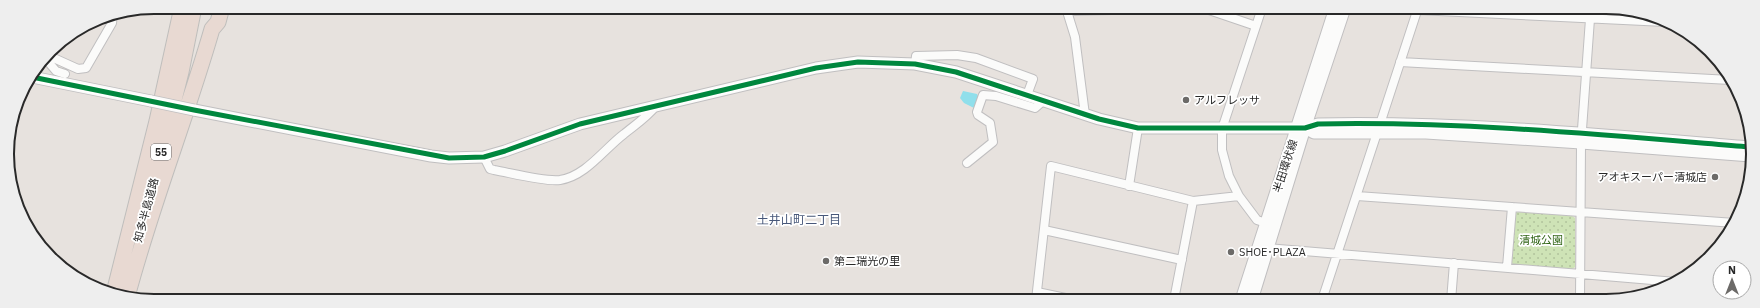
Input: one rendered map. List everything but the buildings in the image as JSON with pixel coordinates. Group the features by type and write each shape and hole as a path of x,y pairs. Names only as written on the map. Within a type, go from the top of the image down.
{"highway":[{"path":"167,77 164,71 173,14"},
{"name":"知多半島道路","path":"115,288 167,77 180,14"},
{"name":"知多半島道路","path":"127,291 138,242 181,72 193,14"},
{"path":"128,291 147,228 182,127 216,14"},
{"path":"212,29 218,22 220,14"}],"street":[{"path":"1068,14 1075,37 1086,115"},
{"path":"1221,14 1256,26"},
{"path":"1260,14 1222,129 1222,150 1229,176 1239,196 1257,220 1266,223"},
{"name":"半田環状線","path":"1254,294 1333,14"},
{"name":"半田環状線","path":"1243,294 1266,223 1343,14"},
{"path":"1324,294 1414,14"},
{"path":"1503,14 1653,22"},
{"path":"1632,21 1633,17"},
{"path":"1580,294 1581,138 1590,19"},
{"path":"52,59 78,69 86,68 112,20"},
{"path":"915,64 916,56 957,55 976,58 1032,79 1027,96"},
{"path":"50,61 56,71 65,74"},
{"path":"37,78 194,110 431,156 449,158 484,156 506,151 580,124 836,65 858,62 915,64 956,72 1086,115 1138,128 1301,128 1314,133 1378,128 1426,133 1581,138 1746,147"},
{"path":"1400,62 1724,80"},
{"path":"966,163 993,142 990,123 978,116 977,112 983,96 996,96 1035,108 1043,101"},
{"path":"484,156 490,169 494,170 560,180 571,177 581,171 624,134 642,121 656,106"},
{"path":"1129,186 1138,128"},
{"path":"1581,138 1746,155"},
{"path":"1036,294 1051,166 1193,201 1239,196"},
{"path":"1356,196 1728,222"},
{"path":"1175,294 1193,201"},
{"path":"1507,267 1512,207"},
{"path":"1044,230 1182,260"},
{"path":"1268,248 1665,281"},
{"path":"1452,294 1454,264"}],"green space":[{"name":"清城公園","path":"1517,212 1572,216 1575,218 1575,267 1572,269 1513,264 1511,262 1515,214"}],"water":[{"path":"963,91 977,94 979,98 974,108 964,103 960,98"}],"cycle path":[{"path":"37,78 194,110 449,158 484,157 580,124 816,68 858,62 915,64 956,72 1099,119 1138,128 1305,128 1318,124 1426,125 1534,130 1746,147"}],"place":[{"name":"アルフレッサ","path":"1186,100"},
{"name":"アオキスーパー清城店","path":"1715,177"},
{"name":"SHOE･PLAZA","path":"1231,252"},
{"name":"第二瑞光の里","path":"826,261"}],"district":[{"name":"土井山町二丁目","path":"799,219"}]}
